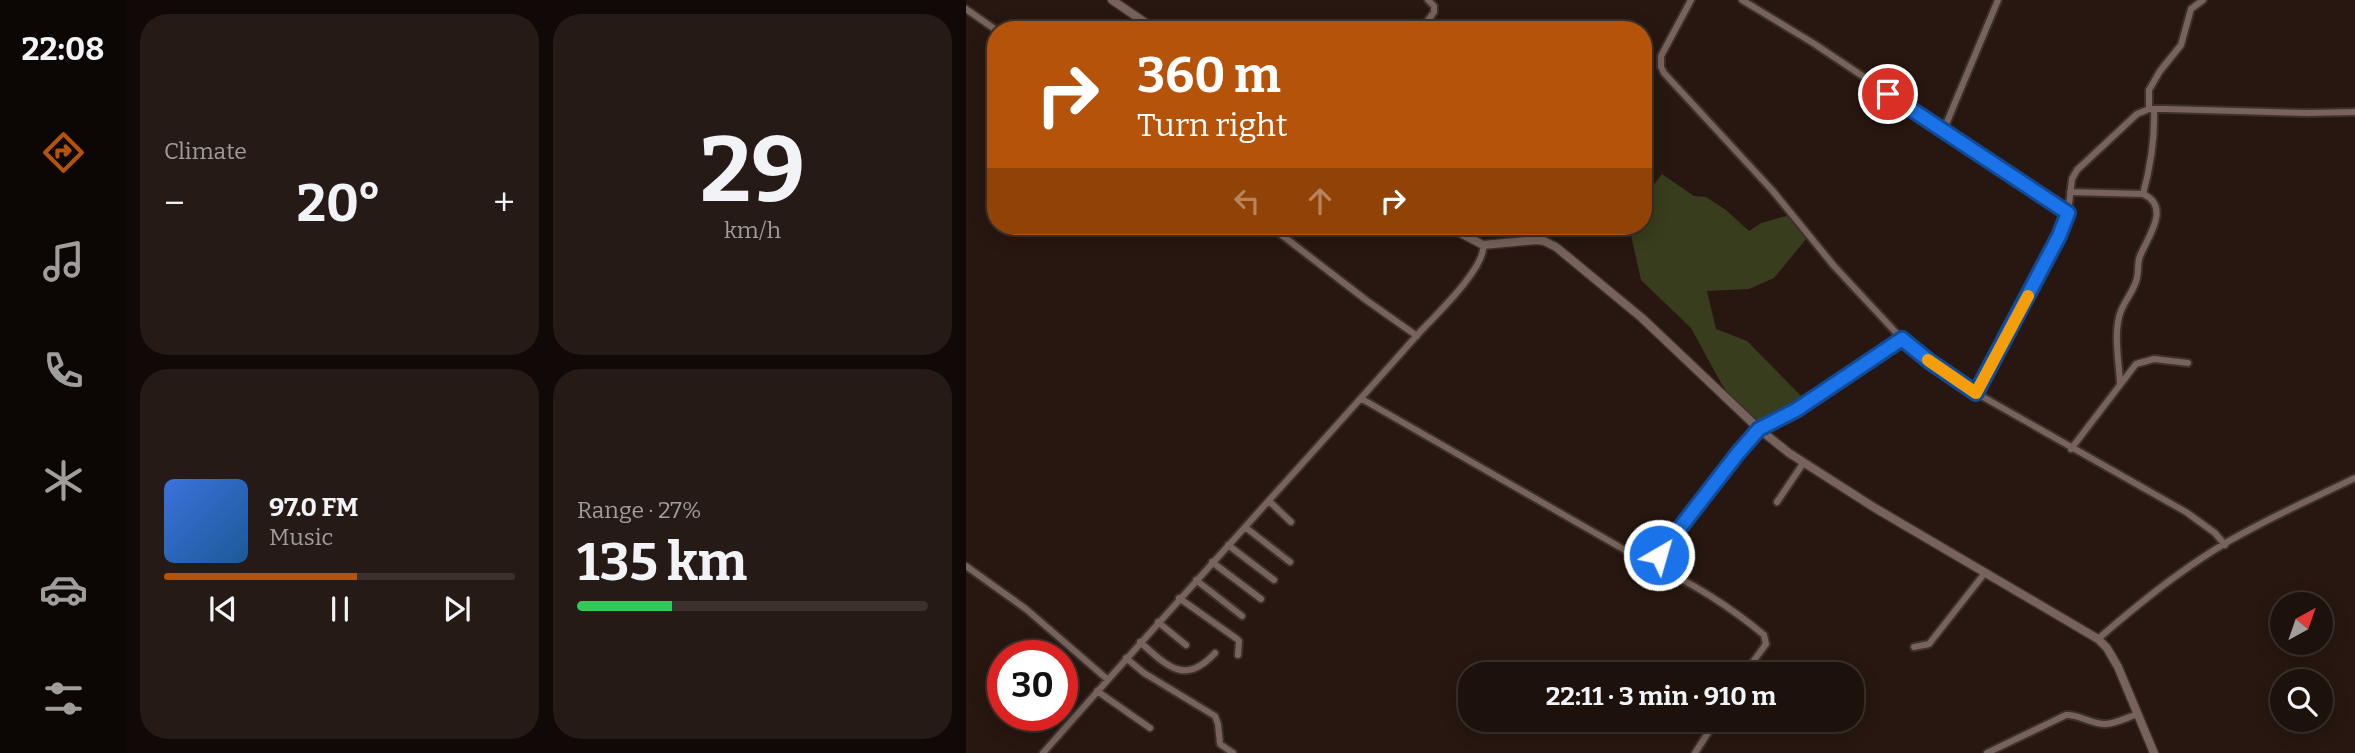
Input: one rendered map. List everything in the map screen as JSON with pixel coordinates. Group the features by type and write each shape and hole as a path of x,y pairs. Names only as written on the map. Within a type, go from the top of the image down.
{"street":[{"path":"1112,0 1143,21"},
{"path":"1428,0 1434,6 1434,12 1428,21"},
{"path":"1691,0 1661,56 1664,73 1772,190 1835,266 1902,339 1976,393 2186,512 2216,533 2225,545"},
{"path":"1742,0 1944,129 2068,213"},
{"path":"1944,129 1998,0"},
{"path":"2144,194 2153,150 2149,90 2181,45 2192,9 2203,0"},
{"path":"966,9 987,24"},
{"path":"1976,393 2059,236 2068,213 2070,192 2077,170 2137,114 2151,109 2355,112"},
{"path":"2070,192 2144,194 2156,207 2157,217 2151,236 2139,257 2136,282 2119,317 2120,383"},
{"path":"1282,235 1417,336"},
{"path":"1464,235 1483,245 1536,240 1556,247 1642,318 1759,429 1804,463 1984,574 2098,639 2112,656 2154,753"},
{"path":"1042,753 1474,271 1483,257 1483,245"},
{"path":"1651,565 1759,429 1796,410 1902,339"},
{"path":"2071,449 2136,364 2149,359 2188,363"},
{"path":"1362,399 1651,565 1695,587 1739,616 1764,635 1766,644 1753,662"},
{"path":"1777,502 1804,463"},
{"path":"2098,639 2143,603 2248,530 2355,478"},
{"path":"1269,501 1291,522"},
{"path":"1245,527 1290,562"},
{"path":"1228,545 1274,580"},
{"path":"1212,562 1261,599"},
{"path":"966,566 1026,609 1107,679"},
{"path":"1914,647 1928,645 1984,574"},
{"path":"1196,580 1242,616"},
{"path":"1179,598 1237,639 1238,655"},
{"path":"1158,622 1186,645"},
{"path":"1140,642 1177,670 1199,668 1215,653"},
{"path":"1126,658 1215,716 1219,724 1220,744 1233,753"},
{"path":"1097,691 1150,728"},
{"path":"1987,753 2066,715 2106,724 2138,714"},
{"path":"1695,753 1709,732"}],"green space":[{"path":"1662,174 1694,196 1706,197 1726,210 1749,231 1761,223 1790,215 1807,238 1774,278 1749,289 1707,291 1716,329 1747,341 1804,399 1751,428 1721,383 1691,328 1641,280 1631,235 1652,235 1652,187"}],"slow traffic":[{"path":"1928,360 1976,393 2028,296"}],"route":[{"path":"1659,555 1759,429 1796,410 1902,339 1976,393 2059,236 2068,213 1888,94"}]}
